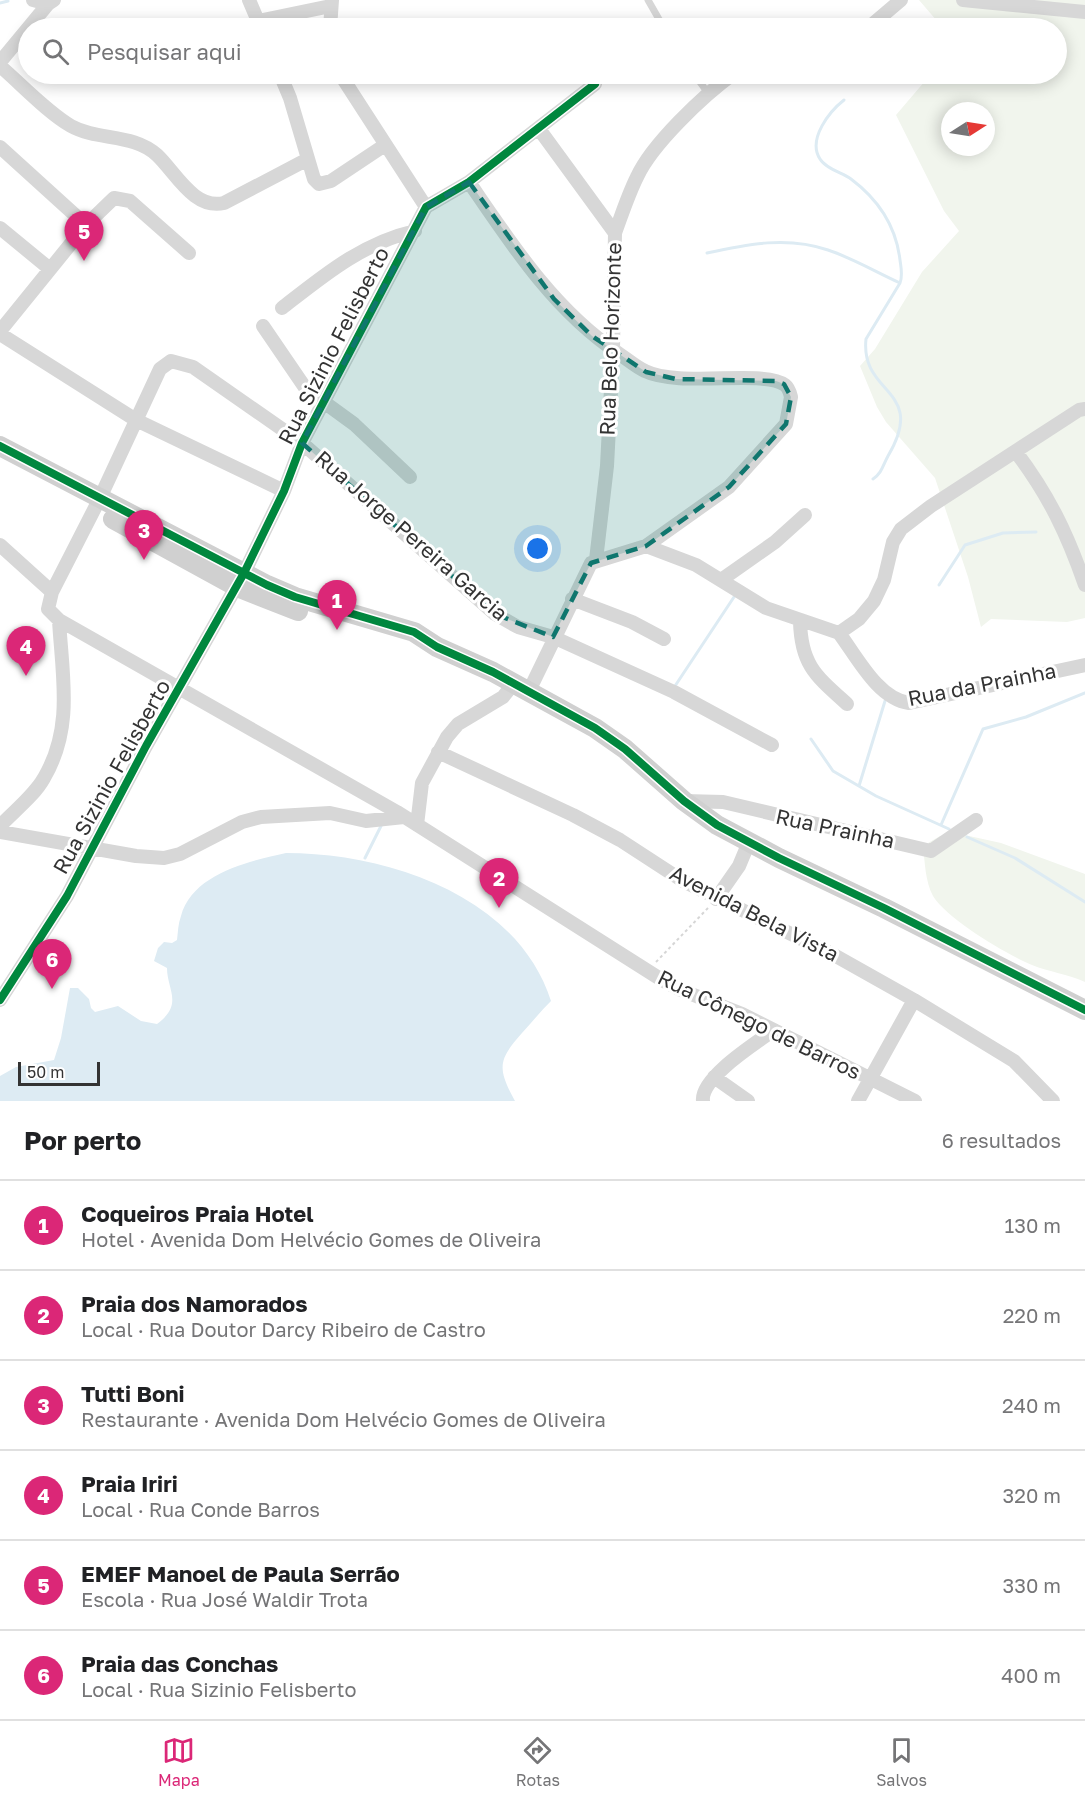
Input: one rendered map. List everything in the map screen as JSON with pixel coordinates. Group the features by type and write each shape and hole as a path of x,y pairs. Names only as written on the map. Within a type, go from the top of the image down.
{"street":[{"path":"33,0 51,2"},
{"path":"249,0 256,18"},
{"path":"963,0 1085,12"},
{"path":"38,18 51,2"},
{"path":"878,18 895,2"},
{"path":"282,18 332,3 331,18"},
{"path":"18,42 0,64 18,80"},
{"path":"23,84 70,125 87,133 144,144 195,196 208,205 224,203 308,159"},
{"path":"284,84 316,182 324,184 385,144"},
{"path":"346,84 426,207 469,182 596,84"},
{"path":"615,233 637,176 650,155 708,93 720,84"},
{"name":"Rua Belo Horizonte","path":"539,129 615,233 613,350 607,466 596,560"},
{"path":"0,147 86,225"},
{"path":"417,825 422,783 438,752 458,724 522,687 553,638 587,567 596,560 646,546 729,488 777,436 786,424 791,409 791,397 784,384 759,378 676,379 646,372 592,336 554,299 469,182"},
{"path":"189,253 130,201 119,197 108,201 86,225 0,333 136,420 284,491"},
{"name":"Rua Sizinio Felisberto","path":"0,1000 51,925 146,746 241,580 284,491 302,442 426,207"},
{"path":"0,228 50,269"},
{"path":"282,308 339,264 391,236 415,231"},
{"path":"263,326 306,389 325,400 411,477"},
{"name":"Rua Jorge Pereira Garcia","path":"136,420 160,369 171,360 193,368 302,442 495,614 518,627 553,638 674,692 772,745"},
{"path":"646,546 696,566 766,608 839,633 859,619 874,601 884,580 893,542 901,529 931,506 1079,410 1085,409"},
{"path":"0,826 44,779 57,749 66,686 60,620 48,609 52,592 136,420"},
{"path":"0,446 97,503 241,580 414,632 437,647 522,687 595,728 625,749 684,801 717,825 1085,1010"},
{"path":"1016,452 1058,514 1085,585"},
{"path":"0,458 97,503"},
{"path":"721,580 775,542 805,515"},
{"path":"0,545 52,592"},
{"path":"572,599 632,622 664,639"},
{"name":"Rua Cônego de Barros","path":"60,620 404,817 681,990 774,1030 915,1101"},
{"path":"800,621 800,641 808,664 814,674 847,704"},
{"name":"Rua da Prainha","path":"839,633 891,698 909,703 1085,665"},
{"name":"Avenida Bela Vista","path":"438,752 582,820 716,899 834,955 914,1000 1014,1061 1053,1101"},
{"name":"Rua Prainha","path":"684,801 723,802 931,851 976,820"},
{"path":"0,832 92,849 164,858 180,854 242,822 261,817 330,813 366,821 404,817"},
{"path":"716,899 739,866 749,842"},
{"path":"858,1101 872,1080 914,1000"},
{"path":"703,1101 705,1088 714,1077 774,1030"},
{"path":"714,1077 748,1101"}],"lane":[{"path":"648,0 658,18"},
{"path":"701,84 708,93"}],"path":[{"path":"648,970 716,899"}],"highlighted area":[{"path":"469,182 554,299 592,336 646,372 676,379 776,381 784,384 791,397 786,424 729,487 646,546 591,563 553,637 495,614 302,443 426,207"}],"shaded area":[{"path":"919,0 1085,0 1085,618 1067,622 991,619 981,627 968,577 935,478 886,422 877,407 860,366 875,349 922,272 959,231 944,211 896,115 922,84 1067,84 1067,18 934,18"},
{"path":"960,834 1001,843 1085,874 1085,982 1032,965 1008,953 978,935 940,905 928,884 923,846 940,836"},
{"path":"286,853 325,855 365,861 405,872 443,887 479,908 509,933 534,964 551,1001 514,1042 504,1058 505,1080 515,1101 0,1101 0,1076 16,1067 54,1060 61,1038 70,988 78,988 89,999 91,1008 95,1012 118,1006 141,1021 157,1024 170,1010 172,997 167,968 154,961 158,948 164,942 172,943 177,940 180,919 187,902 209,880 224,872 239,865"}],"waterway":[{"path":"0,3 8,1"},
{"path":"844,100 822,126 816,143 817,151 823,162 851,179 878,205 895,236 902,272 900,283 866,339 867,358 873,372 897,404 901,417 898,434 882,469 873,479"},
{"path":"707,253 752,244 798,243 837,253 900,283"},
{"path":"939,585 965,545 1003,533 1036,532"},
{"path":"675,686 734,597"},
{"path":"941,825 983,729 1026,717 1085,693"},
{"path":"859,786 885,701"},
{"path":"811,739 833,771 876,796 949,829"},
{"path":"365,858 381,826"},
{"path":"967,837 1015,858 1085,902"}],"cycle path":[{"path":"0,1000 67,896 146,746 244,573 284,491 302,443 426,207 469,182 595,84"},
{"path":"0,446 267,585 295,597 414,632 437,647 493,672 595,728 625,749 684,801 717,825 1085,1010"}],"place":[{"name":"EMEF Manoel de Paula Serrão","path":"84,261"},
{"name":"Tutti Boni","path":"144,560"},
{"name":"Coqueiros Praia Hotel","path":"337,630"},
{"name":"Praia Iriri","path":"26,676"},
{"name":"Praia dos Namorados","path":"499,908"},
{"name":"Praia das Conchas","path":"52,989"}]}
